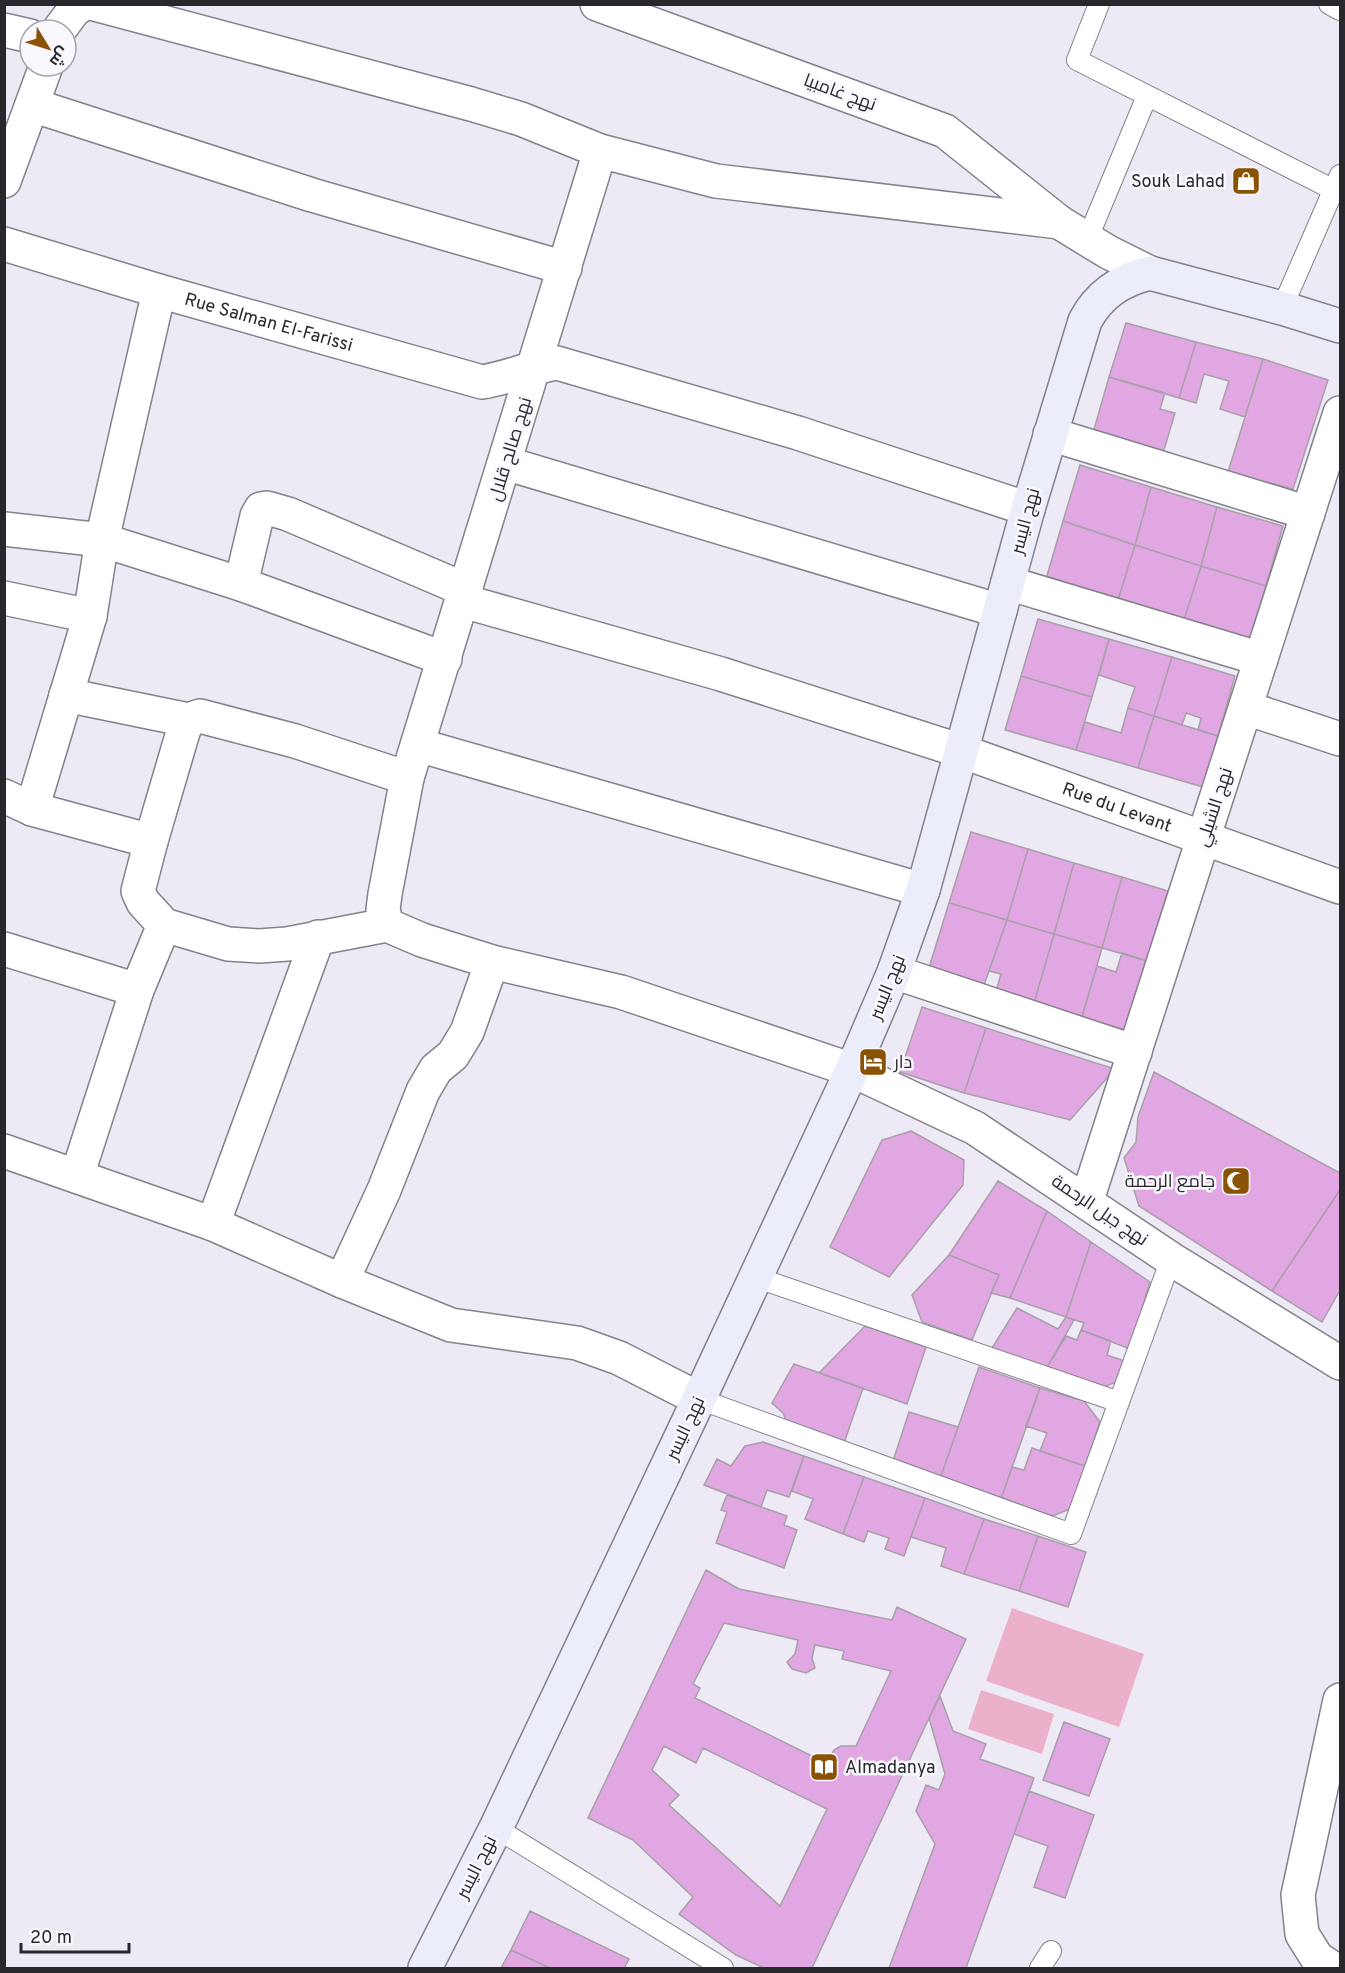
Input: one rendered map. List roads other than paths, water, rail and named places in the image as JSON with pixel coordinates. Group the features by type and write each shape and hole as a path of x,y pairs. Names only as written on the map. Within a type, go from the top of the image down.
{"main road":[{"path":"1150,273 1341,326"},
{"name":"نهج اليسر","path":"425,1968 496,1828 699,1399 852,1070 894,972 923,890 1028,509 1085,321 1094,304 1130,278 1150,273"}],"street":[{"path":"68,18 83,4"},
{"path":"95,4 471,104 521,119 600,151 716,181 1059,222"},
{"name":"نهج غامبيا","path":"597,4 945,131 1059,222 1087,240 1150,273"},
{"path":"4,181 42,78"},
{"path":"32,105 312,195 565,268"},
{"name":"نهج صالح قلال","path":"387,925 382,910 407,778 506,463 600,151"},
{"name":"Rue Salman El-Farissi","path":"4,244 159,291 482,382 506,379 535,367 557,363 798,433 1028,509"},
{"path":"151,841 18,802 66,695 90,616 102,540 159,291"},
{"name":"نهج الشيلي","path":"1087,1200 1341,413"},
{"path":"1050,434 1308,513"},
{"path":"506,463 1004,597 1261,659"},
{"name":"Rue du Levant","path":"241,584 257,516 261,509 267,508 288,514 465,596 712,674 721,674 961,751 1341,887"},
{"path":"4,529 102,540 241,584 445,659"},
{"path":"4,598 90,616"},
{"path":"66,695 188,720 200,716 295,741 407,778"},
{"path":"1246,708 1341,739"},
{"path":"188,720 138,891 143,902 164,925 228,944 287,944 387,925"},
{"path":"418,745 923,890"},
{"path":"77,1176 137,990 164,925"},
{"name":"نهج جبل الرحمة","path":"387,925 422,940 492,962 621,992 852,1070 975,1128 1087,1200 1171,1259 1341,1363"},
{"path":"213,1224 318,937"},
{"path":"4,949 137,990"},
{"path":"342,1281 384,1190 423,1091 436,1069 453,1055 467,1032 492,962"},
{"path":"894,972 1135,1052"},
{"path":"4,1151 213,1224 342,1281 452,1325 577,1343 619,1358 699,1399"},
{"path":"1332,1968 1317,1958 1302,1934 1298,1895 1341,1700"}],"lane":[{"path":"1099,4 1077,60 1147,96 1337,183 1282,308"},
{"path":"1329,4 1341,10"},
{"path":"1087,240 1147,96"},
{"path":"699,1399 1071,1534 1171,1259"},
{"path":"755,1277 1119,1402"},
{"path":"496,1828 723,1968"},
{"path":"1041,1968 1052,1951"}],"place":[{"name":"Souk Lahad","path":"1246,181"},
{"name":"دار","path":"873,1062"},
{"name":"جامع الرحمة","path":"1236,1181"},
{"name":"Almadanya","path":"824,1767"}]}
